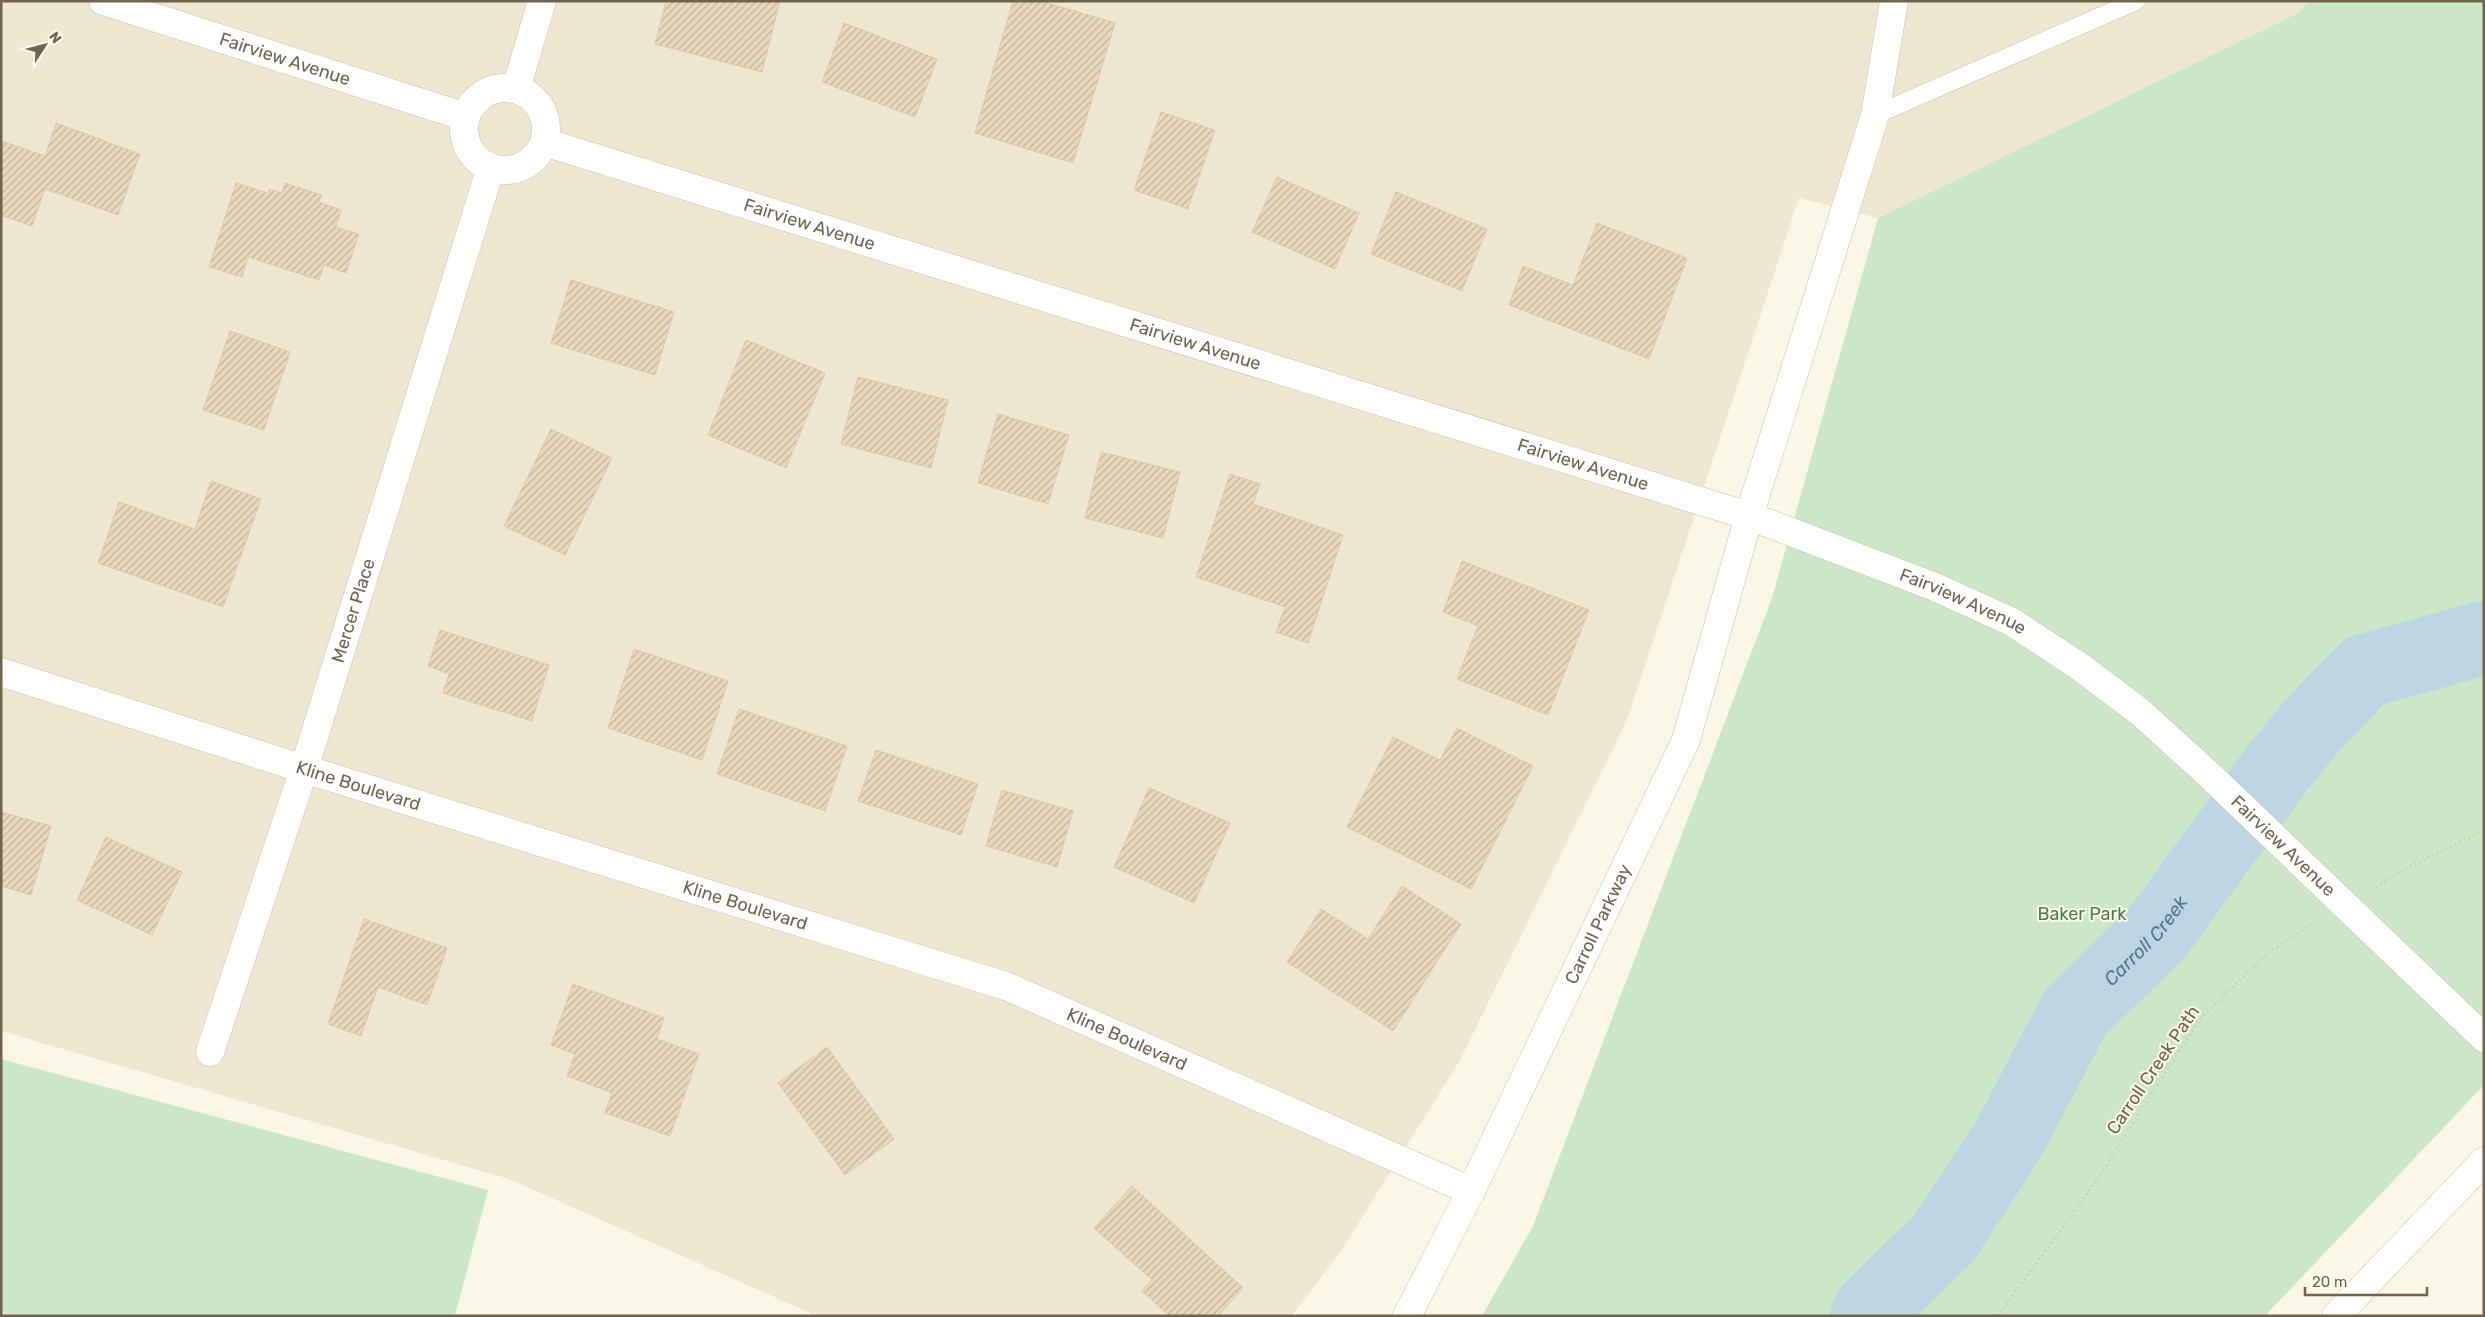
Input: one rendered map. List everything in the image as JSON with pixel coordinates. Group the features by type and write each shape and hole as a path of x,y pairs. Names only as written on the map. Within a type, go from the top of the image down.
{"street":[{"name":"Fairview Avenue","path":"103,1 466,117"},
{"path":"516,89 542,1"},
{"name":"Carroll Parkway","path":"1407,1316 1470,1191 1686,740 1749,516 1875,115 1894,1"},
{"path":"516,89 528,95 538,104 544,116 547,129 544,142 538,153 529,163 517,168 504,170 491,167 472,152 467,142 466,117 480,96 492,90 516,89"},
{"name":"Fairview Avenue","path":"544,142 1749,516 1936,586 2012,622 2079,666 2117,695 2206,771 2484,1038"},
{"name":"Mercer Place","path":"210,1052 304,769 491,167"},
{"name":"Kline Boulevard","path":"1,672 304,769 1006,986 1470,1191"},
{"path":"2336,1316 2484,1161"}],"lane":[{"path":"1875,115 2136,1"}],"path":[{"name":"Carroll Creek Path","path":"1998,1316 2099,1177 2198,1020 2270,951 2344,904 2410,866 2484,831"}],"shaded area":[{"path":"1,1 2310,1 2298,13 1878,218 1799,198 1627,720 1459,1062 1341,1251 1292,1316 817,1316 509,1179 1,1031"}],"green space":[{"name":"Baker Park","path":"2310,1 2484,1 2484,1085 2265,1316 1482,1316 1533,1226 1772,598 1878,218 2298,13"},
{"path":"1,1059 488,1190 455,1316 1,1316"}],"building":[{"path":"666,1 780,1 762,72 655,44"},
{"path":"1013,1 1041,1 1115,23 1073,163 975,133"},
{"path":"844,23 937,59 915,117 822,82"},
{"path":"1161,112 1215,130 1188,209 1134,190"},
{"path":"56,123 140,154 118,215 45,189 32,226 1,215 1,141 45,156"},
{"path":"1277,177 1359,213 1335,269 1252,232"},
{"path":"236,183 268,193 269,189 282,193 285,183 322,195 319,202 341,210 336,227 359,234 346,273 324,265 319,280 248,257 242,277 209,267"},
{"path":"1396,192 1487,229 1462,291 1371,254"},
{"path":"1597,223 1687,258 1649,359 1509,305 1523,266 1573,285"},
{"path":"571,280 674,312 655,375 551,343"},
{"path":"230,331 290,352 264,430 203,410"},
{"path":"746,340 825,373 786,468 708,435"},
{"path":"858,377 948,400 931,468 841,444"},
{"path":"998,414 1069,435 1048,504 978,483"},
{"path":"551,429 612,458 565,555 504,526"},
{"path":"1101,452 1180,472 1163,538 1085,518"},
{"path":"1230,474 1260,484 1253,504 1343,535 1308,643 1276,632 1285,607 1196,577"},
{"path":"211,481 261,499 223,607 98,563 119,502 195,529"},
{"path":"1462,561 1589,610 1548,715 1457,679 1478,626 1443,612"},
{"path":"440,630 549,665 532,721 443,693 449,674 428,666"},
{"path":"634,649 728,681 702,760 608,728"},
{"path":"739,709 847,746 825,811 717,774"},
{"path":"1457,728 1533,766 1471,889 1347,827 1393,737 1440,760"},
{"path":"876,750 978,784 961,835 858,801"},
{"path":"1149,788 1230,823 1194,903 1114,867"},
{"path":"1002,790 1073,811 1057,867 986,846"},
{"path":"1,812 51,826 31,895 1,886"},
{"path":"106,837 182,872 152,935 77,900"},
{"path":"1402,886 1461,924 1393,1031 1287,962 1321,909 1368,939"},
{"path":"364,919 447,948 427,1005 378,987 361,1036 328,1024"},
{"path":"573,984 664,1018 657,1039 699,1054 670,1136 605,1113 612,1093 567,1076 575,1054 551,1045"},
{"path":"827,1047 894,1139 845,1175 778,1083"},
{"path":"1132,1186 1243,1288 1218,1316 1169,1316 1142,1291 1152,1280 1094,1228"}],"waterway":[{"name":"Carroll Creek","path":"1867,1316 1870,1310 1944,1238 2007,1142 2075,1013 2157,933 2276,770 2311,727 2365,671 2484,638"}]}
